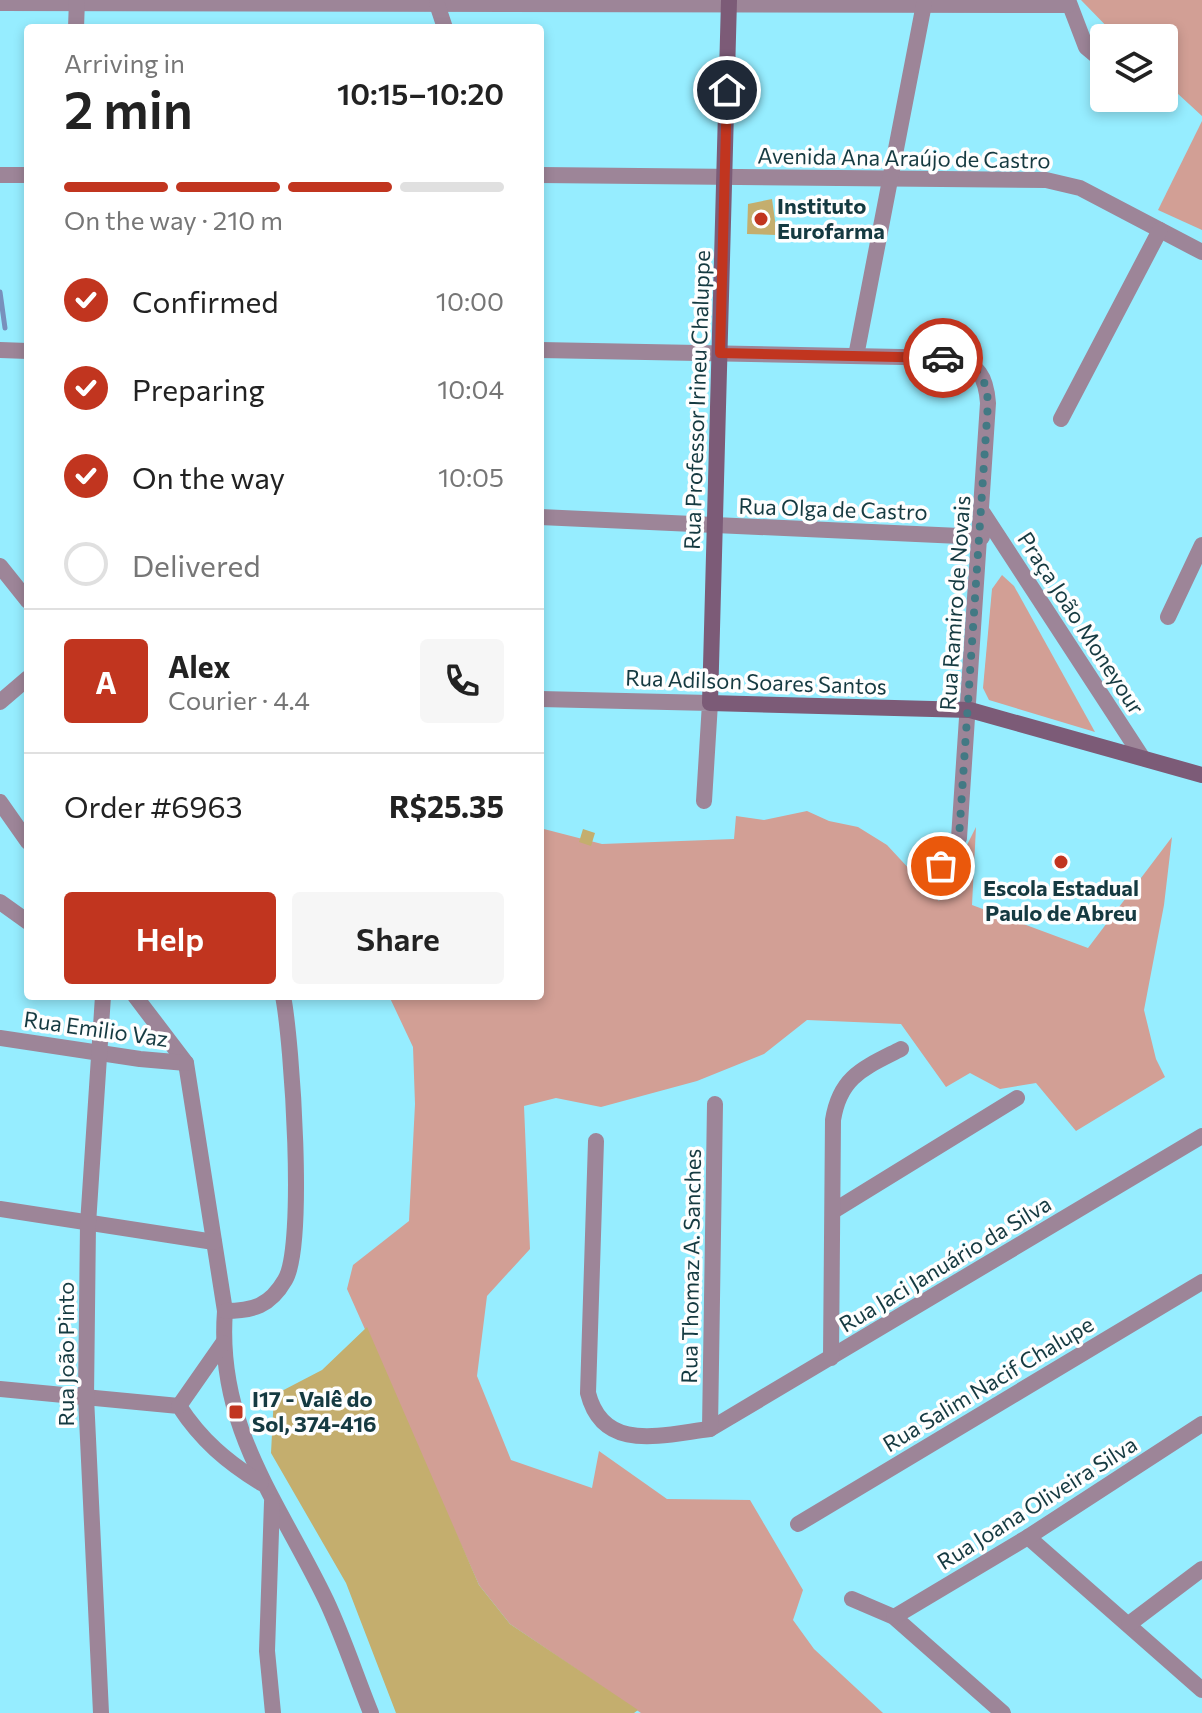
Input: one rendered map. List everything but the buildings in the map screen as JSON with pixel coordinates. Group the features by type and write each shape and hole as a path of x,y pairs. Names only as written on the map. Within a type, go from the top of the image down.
{"street":[{"path":"76,24 77,1"},
{"name":"Rua Professor Irineu Chaluppe","path":"704,801 710,703 729,2"},
{"path":"0,3 1068,2 1090,50"},
{"path":"437,4 444,24"},
{"path":"544,350 856,356 888,177 924,4"},
{"path":"0,175 24,175"},
{"name":"Avenida Ana Araújo de Castro","path":"544,175 1046,180 1080,188 1202,252"},
{"path":"1061,419 1160,230"},
{"path":"0,350 24,351"},
{"name":"Rua Ramiro de Novais","path":"856,356 952,358 969,362 981,371 987,386 982,537 959,838 941,866"},
{"name":"Praça João Moneyour","path":"983,513 1142,757"},
{"name":"Rua Olga de Castro","path":"544,517 982,537"},
{"path":"1168,617 1202,545"},
{"path":"0,566 24,596"},
{"path":"0,702 24,681"},
{"name":"Rua Adilson Soares Santos","path":"544,699 970,710 1202,775"},
{"path":"0,802 24,836"},
{"path":"0,902 24,919"},
{"name":"Rua João Pinto","path":"101,1713 86,1397 88,1224 103,1000"},
{"path":"138,1000 186,1063 225,1311 223,1343 238,1421 261,1483 326,1601 371,1713"},
{"path":"225,1311 253,1311 267,1302 285,1281 293,1262 296,1224 289,1029 284,1000"},
{"name":"Rua Emilio Vaz","path":"0,1038 186,1063"},
{"path":"831,1358 835,1210 833,1120 836,1099 847,1081 901,1049"},
{"path":"835,1210 1017,1098"},
{"name":"Rua Thomaz A. Sanches","path":"710,1429 715,1104"},
{"name":"Rua Jaci Januário da Silva","path":"710,1429 1202,1136"},
{"path":"596,1141 588,1393 593,1415 609,1429 626,1435 710,1429"},
{"path":"0,1209 214,1242"},
{"name":"Rua Salim Nacif Chalupe","path":"798,1524 1202,1282"},
{"path":"179,1406 223,1343"},
{"path":"0,1389 179,1406"},
{"path":"179,1406 195,1432 215,1451 261,1483"},
{"name":"Rua Joana Oliveira Silva","path":"894,1617 1028,1537 1202,1424"},
{"path":"272,1500 267,1651 273,1713"},
{"path":"1028,1537 1202,1690"},
{"path":"1129,1624 1202,1569"},
{"path":"852,1599 894,1617 1003,1713"}],"shaded area":[{"path":"1081,0 1202,0 1202,116 1178,94 1178,24 1104,24"},
{"path":"1202,121 1202,230 1158,210"},
{"path":"1002,575 1014,586 1095,732 989,700 983,688 992,589"},
{"path":"807,811 829,821 858,827 887,845 939,901 976,827 972,905 1088,948 1172,837 1164,905 1144,1010 1156,1059 1165,1077 1076,1131 1036,1083 1000,1089 970,1073 946,1087 901,1024 807,1020 764,1054 697,1081 601,1107 556,1098 524,1106 530,1249 487,1296 477,1376 511,1460 592,1488 599,1451 667,1499 750,1500 803,1590 793,1620 814,1649 883,1713 641,1713 510,1624 479,1585 347,1289 353,1265 409,1221 415,1104 413,1047 391,1000 544,1000 544,829 602,844 734,839 736,816 764,820"}],"waterway":[{"path":"0,292 5,328"}],"way so far":[{"path":"941,866 952,854 959,838 978,595 988,403 987,386 981,371 969,362 943,358"}],"place":[{"name":"Instituto Eurofarma","path":"761,219"},
{"name":"Escola Estadual Paulo de Abreu","path":"1061,862"},
{"name":"I17 - Valê do Sol, 374-416","path":"236,1412"}],"route":[{"path":"727,90 720,353 943,358"}]}
